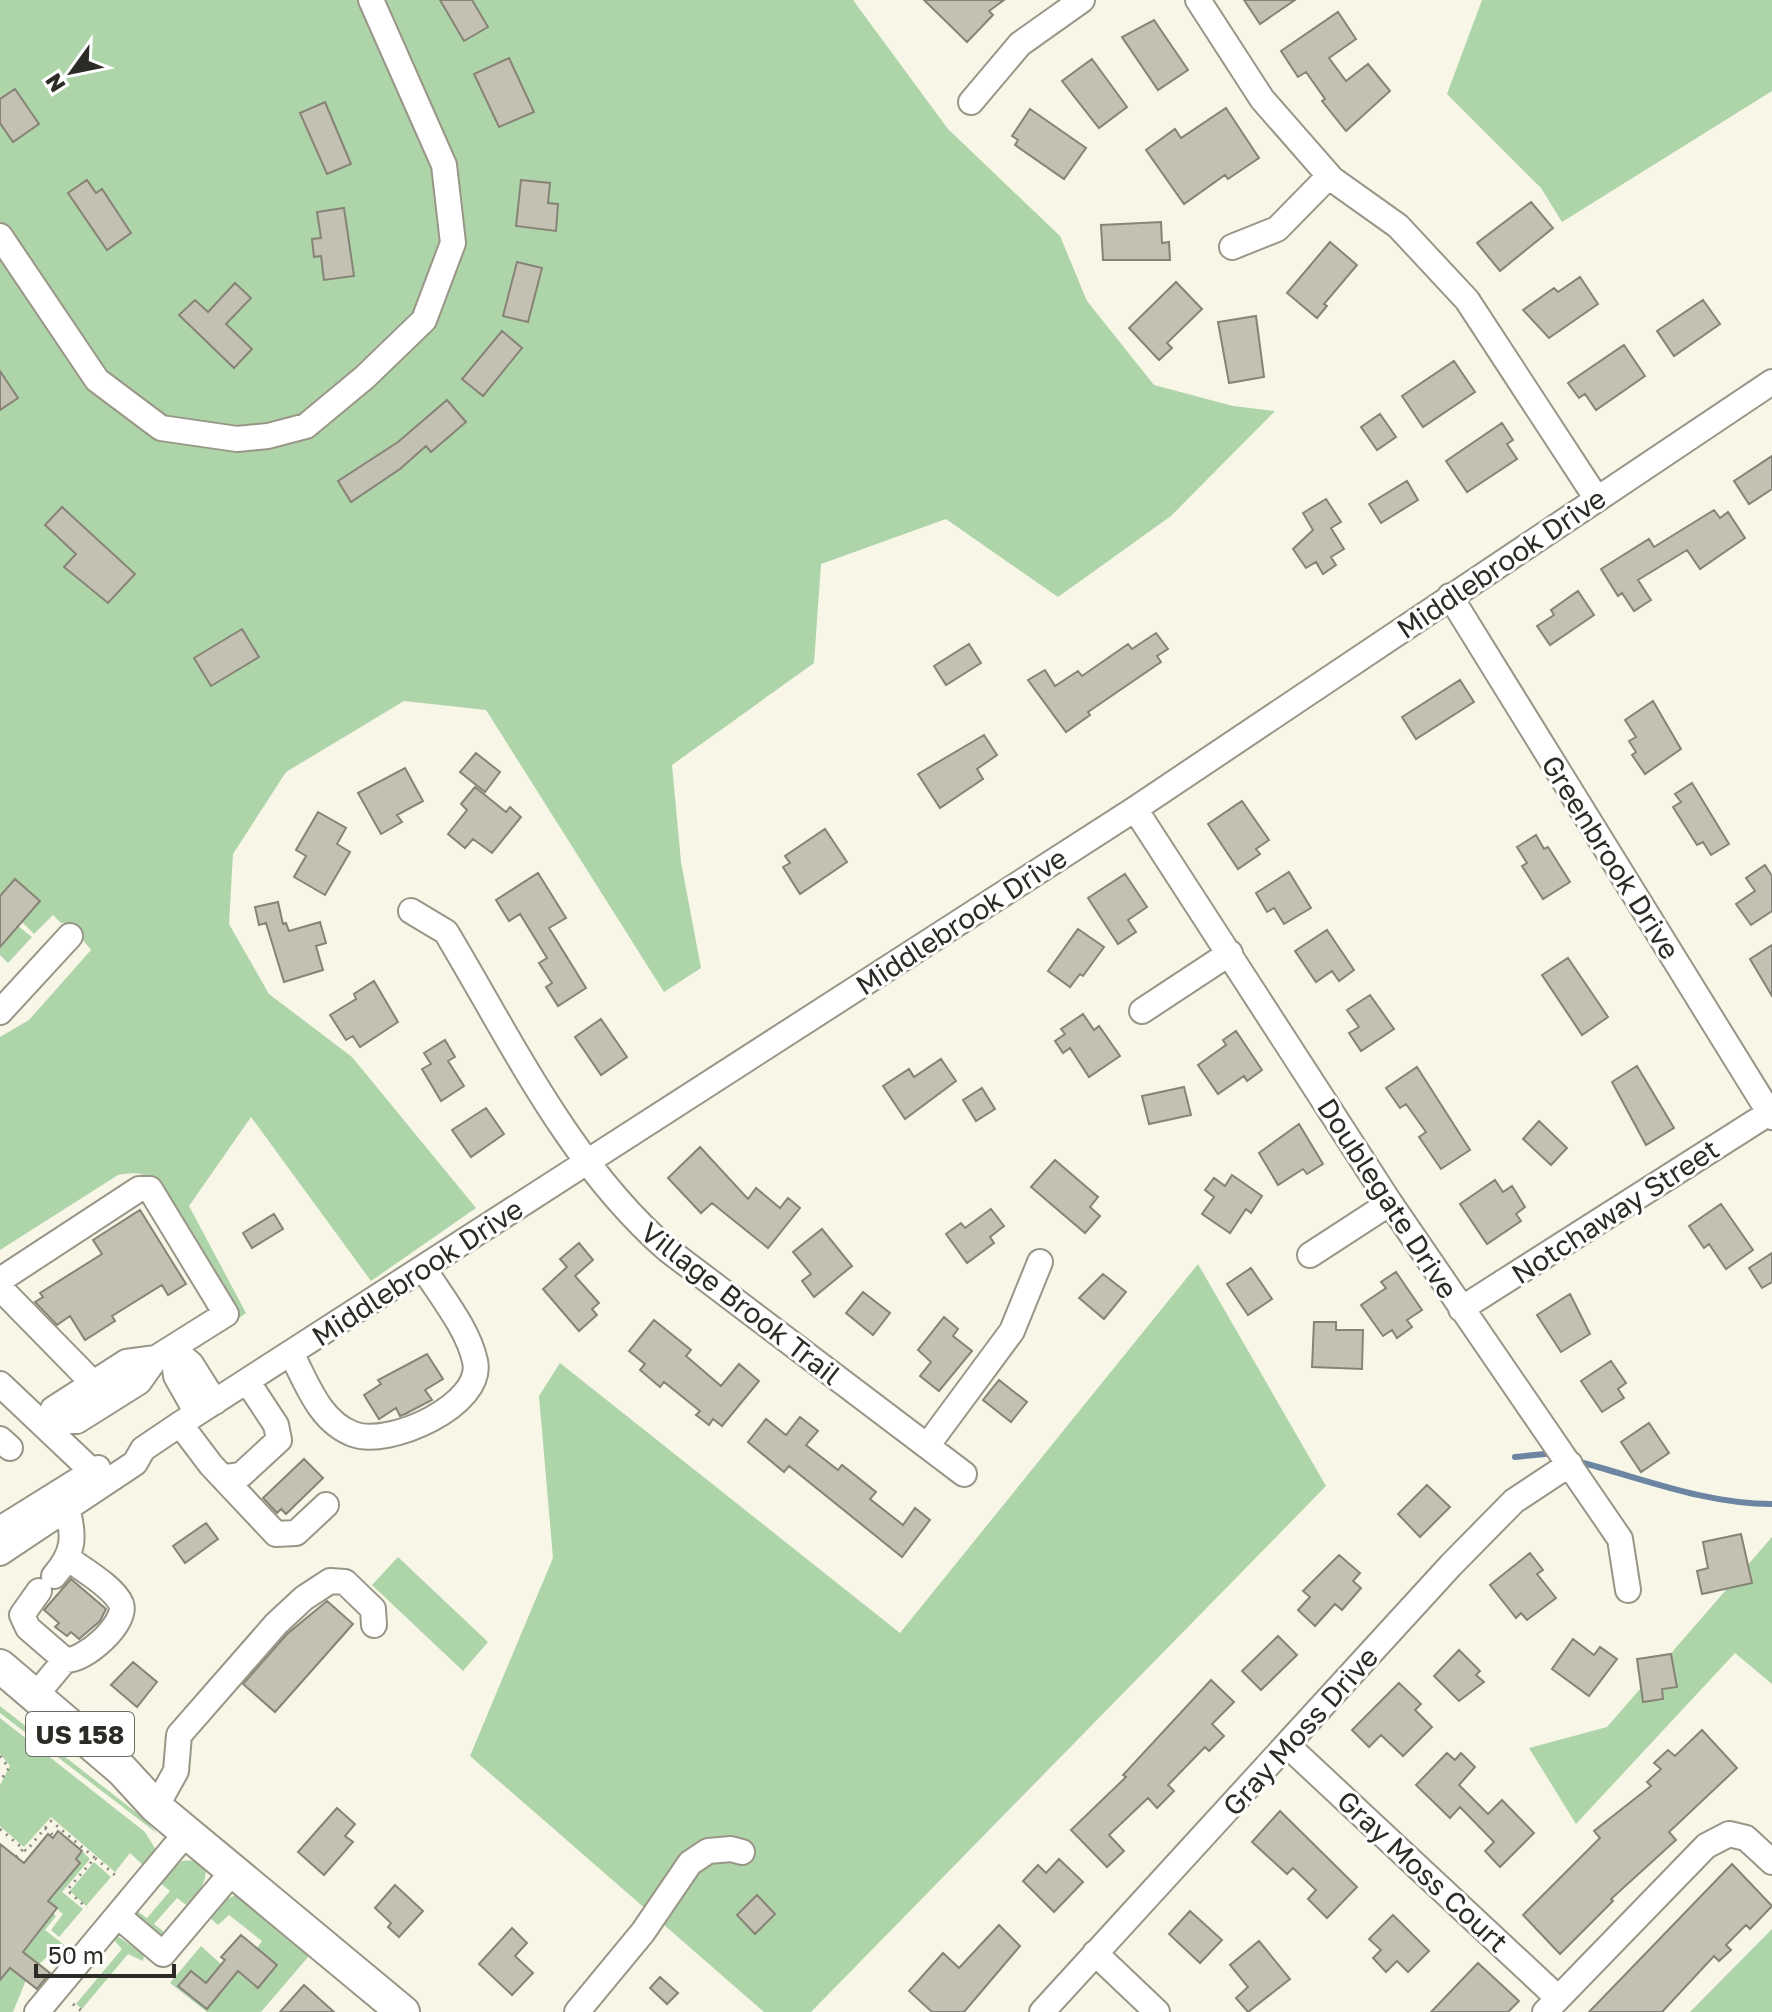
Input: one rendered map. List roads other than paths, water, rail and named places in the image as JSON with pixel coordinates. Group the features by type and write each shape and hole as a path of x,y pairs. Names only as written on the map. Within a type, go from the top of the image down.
{"main road":[{"name":"US 158","path":"0,1666 122,1770 156,1807 403,2012"},
{"name":"US 158","path":"0,1694 108,1780 156,1807"}],"street":[{"path":"0,236 97,380 161,428 237,439 268,436 306,426 365,377 424,320 453,243 444,165 371,0"},
{"path":"971,102 1020,44 1082,0"},
{"path":"1198,0 1262,99 1329,176 1398,226 1467,300 1597,499"},
{"path":"1232,247 1277,229 1329,176"},
{"name":"Middlebrook Drive","path":"0,1529 127,1451 143,1449 1135,809 1772,382"},
{"name":"Greenbrook Drive","path":"1450,596 1771,1115"},
{"name":"Doublegate Drive","path":"1135,809 1390,1203 1620,1539 1628,1590"},
{"name":"Village Brook Trail","path":"411,911 446,932 586,1163 634,1221 964,1474"},
{"path":"0,1012 70,936"},
{"path":"1142,1011 1230,953"},
{"name":"Notchaway Street","path":"1461,1309 1771,1115"},
{"path":"0,1280 139,1189 150,1189 226,1314 164,1353 139,1382 77,1421 69,1421 53,1409 126,1362 164,1353 191,1364 197,1413 211,1465 226,1477 263,1523 282,1536 296,1533 326,1505"},
{"path":"1310,1255 1390,1203"},
{"path":"927,1446 1012,1331 1040,1262"},
{"path":"291,1353 320,1409 331,1421 353,1435 379,1439 444,1412 474,1380 475,1362 424,1269"},
{"path":"0,1288 93,1383"},
{"path":"226,1477 241,1475 279,1440 279,1433 247,1381"},
{"path":"0,1384 93,1472"},
{"name":"Middlebrook Drive","path":"0,1553 135,1463 143,1449"},
{"name":"Gray Moss Drive","path":"1042,2012 1514,1501 1570,1464"},
{"path":"65,1660 28,1628 22,1615 54,1580 73,1531 67,1508"},
{"path":"35,1696 65,1660 81,1658 94,1649 120,1617 120,1603 115,1596 54,1580"},
{"path":"156,1807 176,1771 179,1735 276,1624 304,1598 330,1581 345,1582 373,1609 374,1625"},
{"name":"Gray Moss Court","path":"1287,1745 1551,2005"},
{"path":"37,2012 187,1832"},
{"path":"1551,2005 1706,1846 1729,1834 1746,1838 1772,1862"},
{"path":"577,2012 643,1932 690,1863 708,1851 731,1849 742,1852"},
{"path":"118,1916 163,1954 234,1870"},
{"path":"1095,1953 1157,2012"}],"waterway":[{"path":"1515,1457 1545,1454"},
{"path":"1580,1462 1699,1495 1772,1504"}]}
